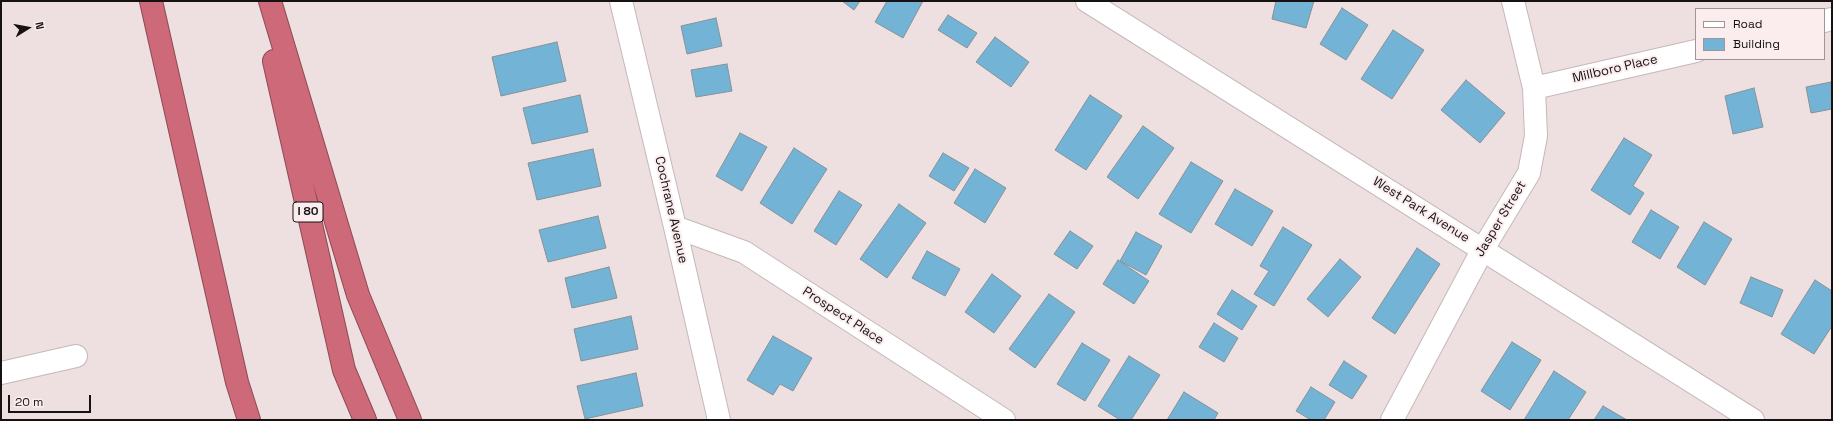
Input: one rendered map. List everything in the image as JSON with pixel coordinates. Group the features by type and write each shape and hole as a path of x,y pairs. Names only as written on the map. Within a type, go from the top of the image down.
{"highway":[{"path":"151,1 237,382 249,420"},
{"name":"I 80","path":"261,1 344,370 365,420"},
{"path":"270,1 358,295 410,420"}],"street":[{"name":"Cochrane Avenue","path":"621,1 675,227 718,420"},
{"name":"West Park Avenue","path":"1087,1 1753,420"},
{"name":"Jasper Street","path":"1392,420 1483,249 1529,173 1536,136 1534,88 1512,1"},
{"name":"Millboro Place","path":"1534,88 1695,51"},
{"name":"Prospect Place","path":"675,227 744,252 1004,420"},
{"path":"1,372 76,356"}],"building":[{"path":"842,1 860,1 854,10"},
{"path":"887,1 923,1 903,38 875,22"},
{"path":"1276,1 1314,1 1306,28 1272,19"},
{"path":"1342,8 1368,25 1346,60 1320,44"},
{"path":"948,15 977,33 967,48 938,30"},
{"path":"716,18 722,46 687,54 681,26"},
{"path":"1393,30 1424,50 1392,99 1361,79"},
{"path":"995,37 1029,62 1011,87 976,62"},
{"path":"557,42 566,81 501,96 492,57"},
{"path":"727,64 732,91 696,97 691,70"},
{"path":"1466,80 1505,113 1480,143 1441,110"},
{"path":"1831,82 1832,109 1811,113 1806,87"},
{"path":"1754,88 1763,127 1733,134 1725,96"},
{"path":"580,95 588,132 532,144 523,108"},
{"path":"1090,95 1122,116 1086,170 1055,150"},
{"path":"1143,126 1174,148 1138,199 1107,177"},
{"path":"740,133 767,147 742,191 716,176"},
{"path":"1624,138 1652,155 1633,186 1644,193 1630,215 1591,190"},
{"path":"794,148 827,169 792,224 760,203"},
{"path":"593,149 601,186 537,200 528,163"},
{"path":"943,153 969,168 954,191 929,176"},
{"path":"1191,162 1223,181 1191,233 1159,214"},
{"path":"975,169 1006,188 985,223 954,203"},
{"path":"1235,189 1273,211 1252,246 1215,224"},
{"path":"839,191 862,205 836,245 814,231"},
{"path":"899,204 926,223 887,278 860,259"},
{"path":"1651,210 1679,227 1660,259 1632,242"},
{"path":"598,216 606,248 548,262 539,230"},
{"path":"1704,222 1732,239 1705,285 1677,267"},
{"path":"1283,227 1312,245 1274,306 1254,294 1269,271 1260,266"},
{"path":"1070,231 1093,246 1077,269 1054,254"},
{"path":"1136,232 1162,246 1146,275 1120,261"},
{"path":"1417,248 1440,264 1395,334 1372,318"},
{"path":"927,251 960,269 945,296 912,278"},
{"path":"1340,259 1361,277 1328,317 1307,299"},
{"path":"1118,260 1149,281 1134,304 1103,284"},
{"path":"609,267 617,298 572,308 565,278"},
{"path":"992,274 1021,296 994,333 965,312"},
{"path":"1751,277 1783,290 1772,317 1740,303"},
{"path":"1815,280 1832,291 1832,326 1814,354 1781,334"},
{"path":"1232,290 1257,306 1242,330 1217,314"},
{"path":"1049,294 1075,312 1035,368 1009,349"},
{"path":"631,316 638,349 581,361 574,329"},
{"path":"1214,323 1238,338 1224,362 1199,347"},
{"path":"773,336 812,358 793,391 780,384 773,395 747,380"},
{"path":"1512,342 1541,360 1510,410 1481,391"},
{"path":"1082,343 1110,360 1085,401 1057,384"},
{"path":"1129,356 1160,375 1131,420 1120,420 1098,406"},
{"path":"1344,361 1367,376 1352,399 1329,385"},
{"path":"1554,371 1586,392 1568,420 1524,420"},
{"path":"636,373 643,406 585,419 577,386"},
{"path":"1311,387 1335,402 1324,420 1311,420 1296,411"},
{"path":"1184,392 1218,413 1214,420 1167,420"},
{"path":"1603,406 1627,420 1594,420"}]}
